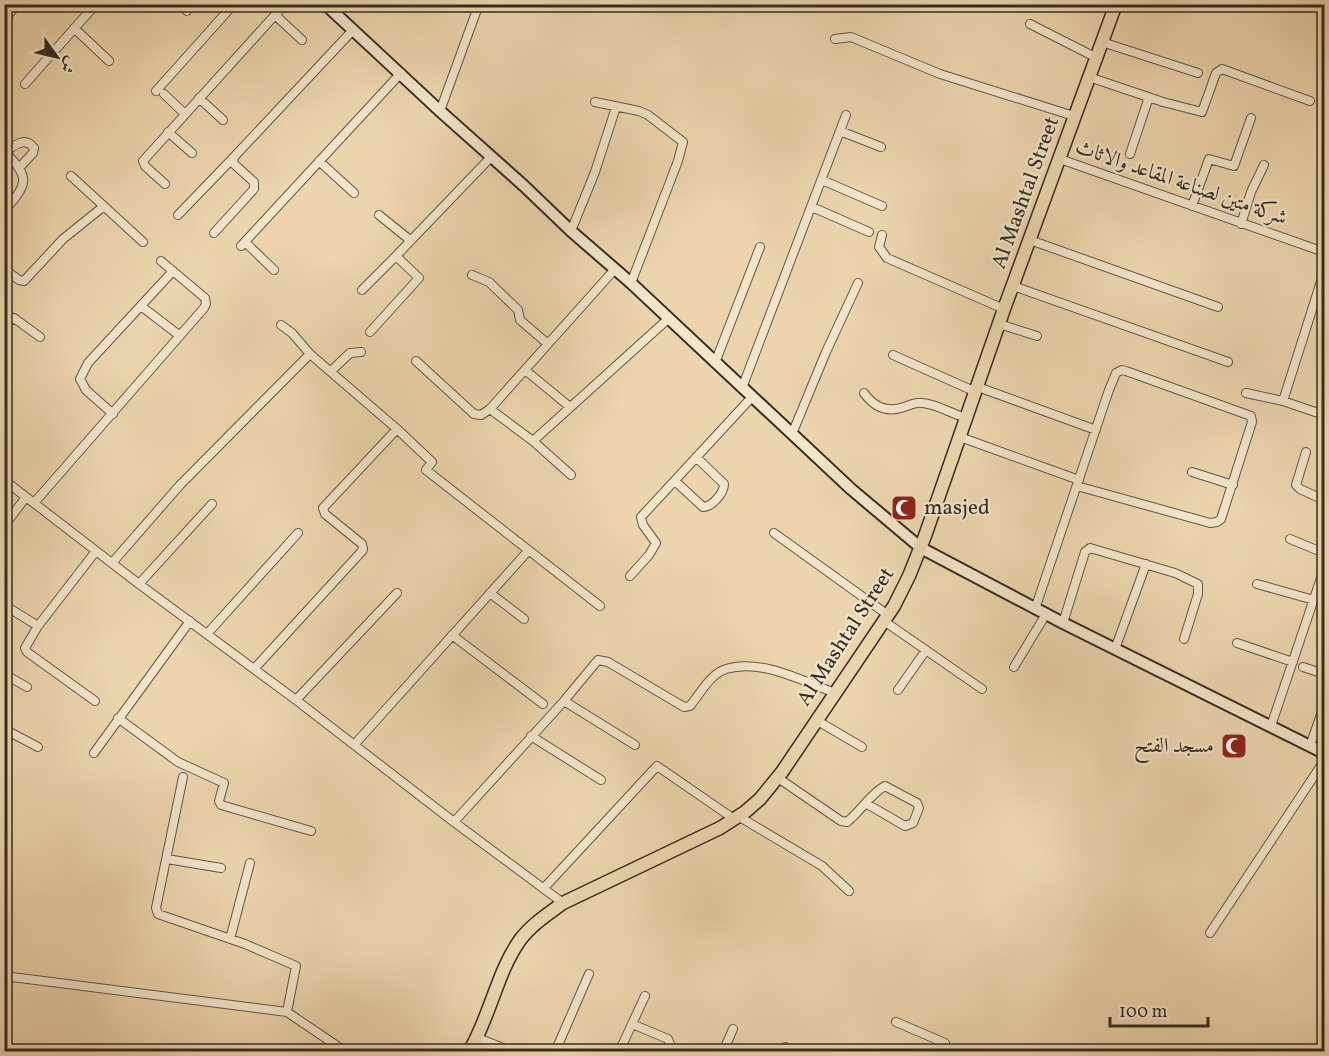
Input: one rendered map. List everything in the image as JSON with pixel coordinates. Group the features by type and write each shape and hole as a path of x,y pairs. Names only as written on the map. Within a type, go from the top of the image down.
{"main road":[{"path":"325,4 571,231 631,283 851,489 921,548 1035,609 1324,753"},
{"name":"Al Mashtal Street","path":"470,1052 515,949 533,927 563,903 720,828 760,799 778,778 886,618 902,591 921,548 1004,309 1116,4"}],"street":[{"path":"4,19 18,4"},
{"path":"25,84 96,4"},
{"path":"185,114 160,93 234,4"},
{"path":"165,184 145,165 143,160 285,4"},
{"path":"440,111 477,8 464,4"},
{"path":"275,15 302,40"},
{"path":"1030,24 1095,57"},
{"path":"74,28 109,61"},
{"path":"178,215 353,30"},
{"path":"835,39 851,37 940,74 1074,116"},
{"path":"1102,42 1198,73"},
{"path":"1089,77 1202,112 1218,70 1222,69 1310,101"},
{"path":"274,270 243,244 400,73"},
{"path":"1130,154 1149,97"},
{"path":"199,98 223,120"},
{"path":"595,102 639,111 683,142 674,172 631,283"},
{"path":"571,231 595,171 616,107"},
{"path":"742,388 846,116"},
{"path":"1192,206 1209,159 1234,166 1251,118"},
{"path":"840,131 881,147"},
{"path":"168,132 192,153"},
{"path":"4,211 24,184 24,175 5,152 18,142 26,142 34,148 33,153 19,168"},
{"path":"362,290 491,157"},
{"path":"214,233 254,189 254,182 234,164 233,158"},
{"name":"شركة متين لصناعة المقاعد والاثاث","path":"1059,159 1324,252"},
{"path":"320,161 354,193"},
{"path":"1241,224 1251,192 1264,165"},
{"path":"71,176 143,242"},
{"path":"822,180 882,206"},
{"path":"4,268 19,280 24,281 63,239 104,206"},
{"path":"812,207 869,232"},
{"path":"379,215 410,240"},
{"path":"882,236 879,247 887,258 1004,309"},
{"path":"1030,240 1218,307"},
{"path":"715,363 760,247"},
{"path":"370,332 419,278 396,256"},
{"path":"34,503 207,304 205,298 161,261"},
{"path":"416,362 474,414 481,415 490,409 615,269"},
{"path":"113,414 86,390 80,379 88,363 173,272"},
{"path":"1283,401 1324,272"},
{"path":"471,275 489,282 518,310 520,320 548,344"},
{"path":"792,434 858,283"},
{"path":"1013,286 1228,362"},
{"path":"141,306 180,336"},
{"path":"4,326 14,318 39,337"},
{"path":"533,441 668,319"},
{"path":"999,324 1037,336"},
{"path":"281,325 292,333 310,354 432,462 426,470 600,606"},
{"path":"331,371 350,353 361,352"},
{"path":"112,563 180,485 310,354"},
{"path":"893,355 977,390 1096,430"},
{"path":"525,370 570,408"},
{"path":"960,437 1078,483 1210,523 1221,519 1252,422 1249,415 1122,370 1114,376 1096,430 1078,483 1035,609"},
{"path":"864,393 871,403 883,409 924,403 966,418"},
{"path":"1246,393 1283,401 1324,416"},
{"path":"630,576 649,555 656,543 641,517 752,397"},
{"path":"490,409 533,441 571,475"},
{"path":"254,669 363,550 362,544 325,513 323,508 397,429"},
{"path":"1306,452 1296,484 1300,489 1324,500"},
{"path":"675,481 703,507 709,506 723,492 724,484 696,457"},
{"path":"1192,472 1233,485"},
{"path":"4,480 563,903"},
{"path":"4,526 26,497"},
{"path":"139,584 212,504"},
{"path":"207,634 298,533"},
{"path":"774,533 926,650 982,688"},
{"path":"1290,539 1324,553"},
{"path":"1063,623 1086,550 1094,549 1191,579 1198,584 1198,594 1184,639"},
{"path":"95,701 27,652 25,648 38,626 96,550"},
{"path":"354,745 528,551"},
{"path":"1115,649 1146,564"},
{"path":"1271,726 1324,569"},
{"path":"1257,584 1314,600"},
{"path":"296,700 397,593"},
{"path":"490,593 524,619"},
{"path":"4,605 38,626"},
{"path":"1014,667 1046,614"},
{"path":"93,753 190,621"},
{"path":"452,635 543,704"},
{"path":"1237,643 1293,662"},
{"path":"898,690 926,650"},
{"path":"454,822 564,701 594,663 601,660 684,707 690,706 712,679 725,669 765,668 835,693"},
{"path":"1304,667 1324,674"},
{"path":"4,674 27,687"},
{"path":"564,701 635,745"},
{"path":"1310,746 1324,706"},
{"path":"118,718 178,762 224,783 219,801 221,805 311,831"},
{"path":"816,720 862,747"},
{"path":"4,729 38,747"},
{"path":"531,736 601,780"},
{"path":"1210,933 1324,761"},
{"path":"544,888 657,766 736,818 822,866 849,891"},
{"path":"183,777 156,908 158,914 230,939 296,966 287,1012"},
{"path":"778,778 841,821 848,822 861,806 867,804 885,786 917,803 919,808 913,823 905,826 867,804"},
{"path":"166,859 221,868"},
{"path":"230,939 250,863"},
{"path":"555,1052 589,974"},
{"path":"4,976 287,1012 346,1052"},
{"path":"619,1052 645,996"},
{"path":"896,1022 945,1042 947,1052"},
{"path":"632,1024 668,1039 669,1052"},
{"path":"723,1052 733,1029"},
{"path":"478,1038 513,1052"}],"place":[{"name":"masjed","path":"904,508"},
{"name":"مسجد الفتح","path":"1234,746"}]}
